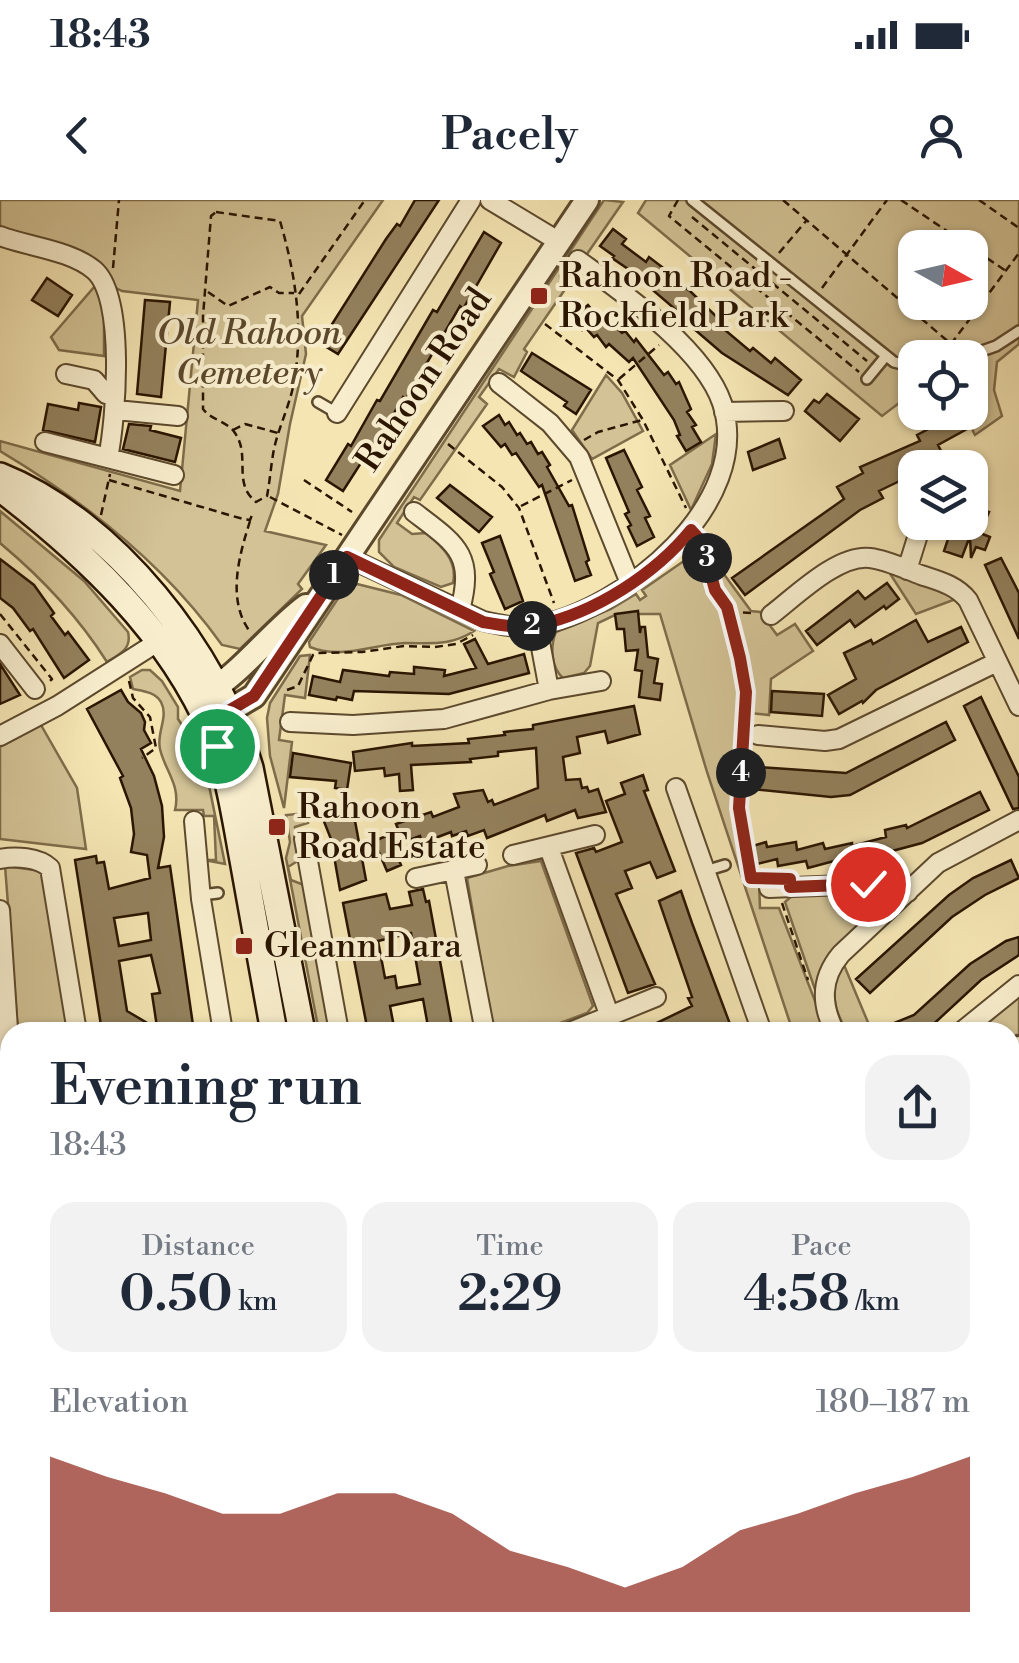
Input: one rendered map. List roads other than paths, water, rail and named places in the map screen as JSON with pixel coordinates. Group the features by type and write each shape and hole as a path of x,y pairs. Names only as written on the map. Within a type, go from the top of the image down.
{"main road":[{"path":"0,476 58,507 90,530 180,626 218,687 211,712 229,783 272,1022"},
{"path":"0,488 70,542 104,576 211,712 254,784 300,1022"}],"street":[{"path":"337,413 470,200"},
{"path":"490,200 558,241"},
{"name":"Rahoon Road","path":"211,712 254,696 345,547 587,200"},
{"path":"0,236 75,260 93,269 106,283 113,306 115,398 108,458"},
{"path":"345,547 483,622 538,626 630,583 669,555 691,530 720,468 725,443 724,412 708,376 671,335 578,260"},
{"path":"66,374 94,380 115,398 178,416"},
{"path":"494,390 544,417 572,446 630,583"},
{"path":"724,412 784,411"},
{"path":"45,442 174,475"},
{"path":"410,518 450,539 461,553 467,579 460,610"},
{"path":"908,570 917,540"},
{"path":"775,620 846,561 872,558 908,570 963,594 1019,706"},
{"name":"Rahoon Road","path":"218,687 282,624 317,598"},
{"path":"0,736 57,706 180,626"},
{"path":"538,626 550,690"},
{"path":"0,644 36,690"},
{"path":"756,728 824,741 839,739 997,662"},
{"path":"290,722 353,724 442,719 550,690 601,682"},
{"path":"676,788 759,1022"},
{"path":"831,1022 824,1004 828,972 846,948 940,861 1019,820"},
{"path":"194,822 209,894 222,1022"},
{"path":"513,855 595,835"},
{"path":"304,839 302,870 337,1022"},
{"path":"548,848 610,1017"},
{"path":"0,859 44,862 50,868 74,1022"},
{"path":"416,878 477,865"},
{"path":"454,871 483,1022"},
{"path":"770,896 790,887 868,884 908,892"},
{"path":"0,910 8,1022"},
{"path":"972,1022 1019,985"},
{"path":"597,1022 656,997"}],"lane":[{"path":"696,201 898,363"},
{"path":"566,277 578,260"},
{"path":"988,349 1019,331"},
{"path":"867,379 886,356"},
{"path":"318,402 337,413"},
{"path":"706,871 725,865"}],"place":[{"name":"Rahoon Road - Rockfield Park","path":"539,296"},
{"name":"Rahoon Road Estate","path":"277,827"},
{"name":"Gleann Dara","path":"244,946"}],"park label":[{"name":"Old Rahoon Cemetery","path":"249,353"}]}
